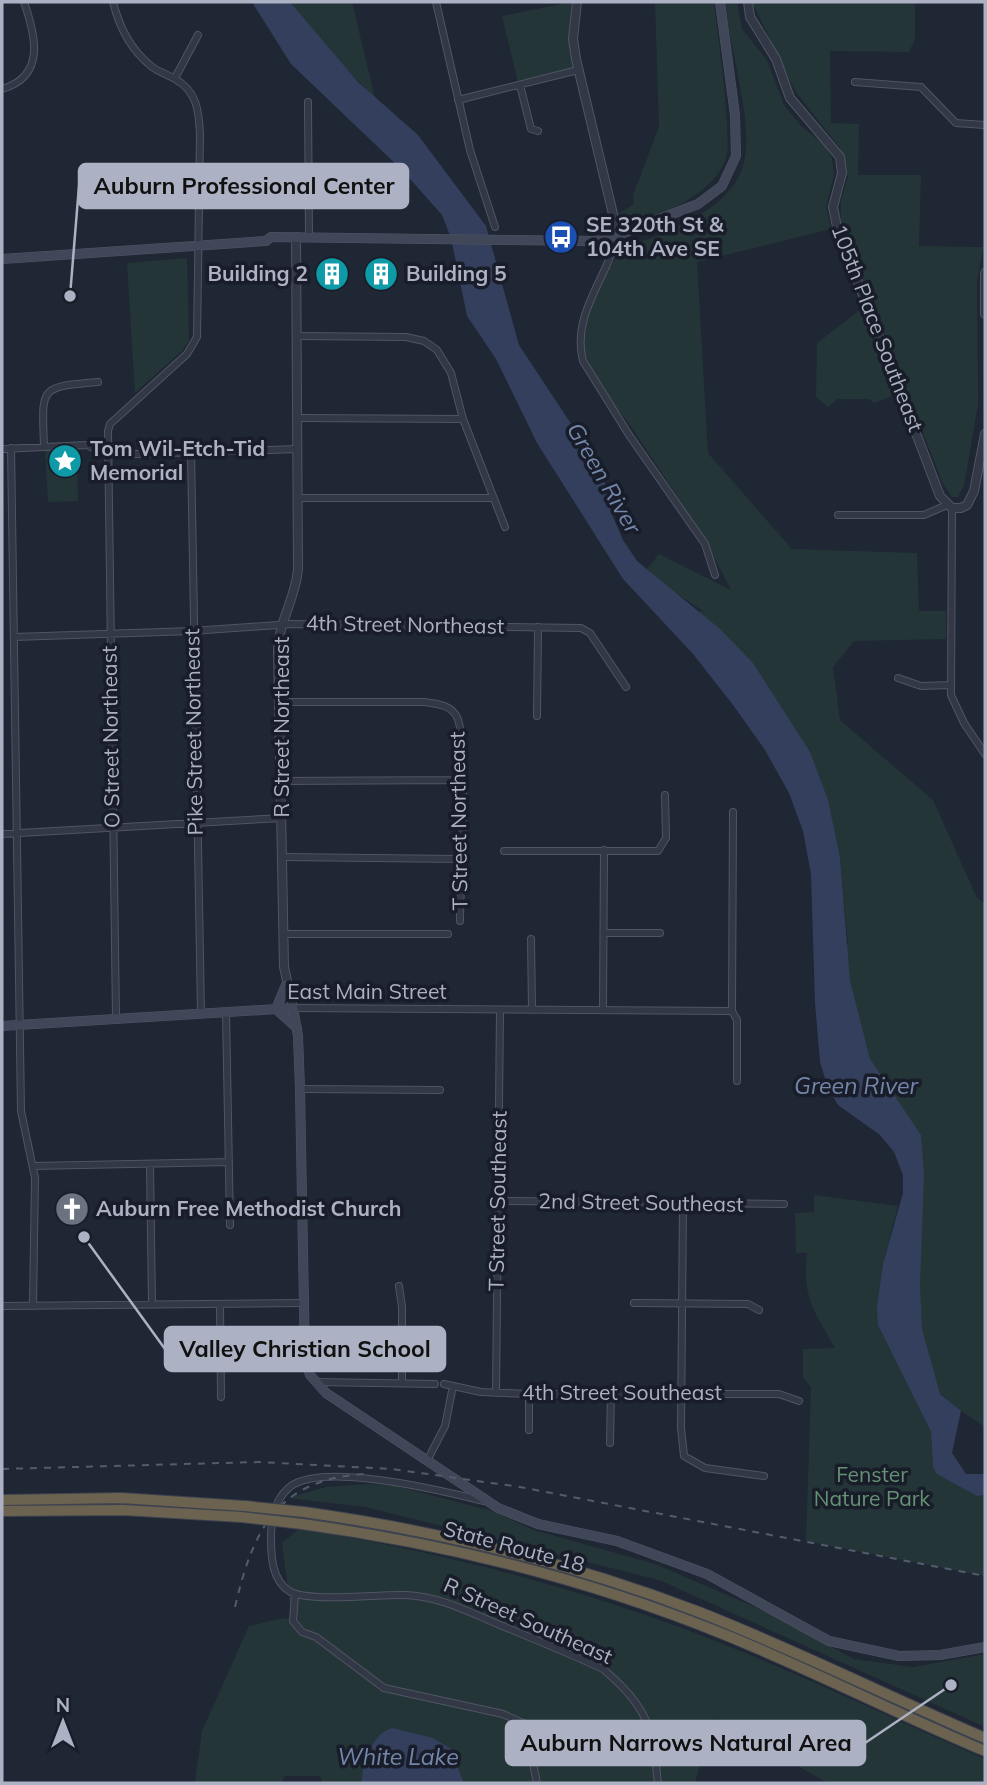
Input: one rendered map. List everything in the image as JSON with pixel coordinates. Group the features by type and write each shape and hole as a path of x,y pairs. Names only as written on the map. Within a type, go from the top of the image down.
{"highway":[{"name":"State Route 18","path":"2,1500 145,1499 460,1540 625,1586 733,1625 985,1738"},
{"name":"State Route 18","path":"2,1511 243,1511"},
{"name":"State Route 18","path":"303,1518 466,1553 600,1590 733,1638 985,1751"}],"main road":[{"path":"296,240 309,237 593,241 618,235 698,204 713,195 729,176 736,156 736,131 720,2"},
{"path":"2,259 266,241 336,242 339,239"},
{"path":"286,985 276,1009 297,1028"},
{"path":"293,1008 297,1028 300,1089 306,1366 316,1382 332,1397 428,1459 486,1501 538,1524 617,1541 707,1574 838,1644 884,1654 910,1656 940,1655 985,1647"},
{"name":"East Main Street","path":"2,1026 293,1008"}],"street":[{"path":"2,89 16,83 31,64 35,53 34,31 24,2"},
{"path":"113,2 120,25 137,53 153,68 175,79 191,93 199,114 197,246"},
{"path":"436,2 470,150 495,227"},
{"path":"577,2 573,39 578,70 618,235 610,264 581,325 580,347 583,360 629,435 705,544 715,575"},
{"name":"105th Place Southeast","path":"748,2 750,16 776,59 790,98 840,158 842,173 834,200 835,220 935,485 950,507"},
{"path":"175,79 198,35"},
{"path":"458,100 578,70"},
{"path":"855,82 921,87 956,123 985,125"},
{"path":"520,85 531,129 538,131"},
{"path":"309,102 309,237"},
{"name":"R Street Northeast","path":"293,1008 286,985 283,934 278,649 282,624 291,606 297,578 296,240"},
{"name":"O Street Northeast","path":"116,1020 107,455 110,424 192,347 198,330 197,246"},
{"path":"985,273 985,314"},
{"path":"297,336 401,336 428,343 443,357 463,419 505,527"},
{"path":"44,446 42,405 46,394 59,385 98,382"},
{"path":"298,418 463,419"},
{"path":"838,515 924,515 950,507 961,508 971,499 985,434"},
{"path":"2,449 87,445 107,455 298,449"},
{"path":"11,448 15,833 22,1123 33,1166 33,1306"},
{"name":"Pike Street Northeast","path":"191,451 192,631 201,1014"},
{"path":"298,498 493,498"},
{"path":"950,507 950,685 956,709 985,754"},
{"name":"4th Street Northeast","path":"14,637 192,631 282,624 585,629 626,687"},
{"path":"537,716 538,627"},
{"path":"898,678 921,685 950,685"},
{"name":"T Street Northeast","path":"279,702 425,702 445,706 457,717 461,742 460,922"},
{"path":"281,781 461,780"},
{"path":"504,851 661,850 667,831 665,796"},
{"path":"733,812 732,1011 737,1020 737,1081"},
{"path":"2,834 282,818"},
{"path":"603,1010 604,849"},
{"path":"283,857 460,859"},
{"path":"604,933 660,933"},
{"path":"283,934 448,934"},
{"path":"531,939 532,1010"},
{"name":"East Main Street","path":"293,1008 732,1011"},
{"name":"T Street Southeast","path":"496,1393 500,1010"},
{"path":"226,1012 230,1225"},
{"path":"300,1089 440,1090"},
{"path":"33,1166 229,1162"},
{"path":"150,1164 152,1305"},
{"name":"2nd Street Southeast","path":"498,1201 785,1204"},
{"path":"683,1203 683,1452 687,1460 711,1469 764,1476"},
{"path":"399,1286 402,1307 402,1383"},
{"path":"2,1306 304,1303"},
{"path":"634,1303 748,1304 759,1310"},
{"path":"220,1304 221,1397"},
{"path":"316,1382 435,1384"},
{"name":"4th Street Southeast","path":"444,1384 496,1393 779,1394 799,1401"},
{"path":"428,1459 445,1426 453,1386"},
{"path":"610,1443 611,1393"},
{"path":"529,1394 529,1430"},
{"path":"486,1501 368,1479 318,1478 298,1483 278,1501 271,1537 277,1577 295,1594 293,1621 302,1632 316,1637 384,1688 503,1714 525,1724 537,1783"},
{"name":"R Street Southeast","path":"295,1594 435,1598 603,1669 626,1688 643,1713 654,1744 658,1783"}],"green space":[{"path":"290,2 352,2 375,98 341,64"},
{"path":"572,2 570,33 573,68 518,82 502,16"},
{"path":"655,2 714,2 728,147 720,171 698,193 669,210 626,225 618,214 634,204 633,195 659,127"},
{"path":"726,2 737,2 742,29 767,60 784,105 801,126 824,144 832,158 834,175 826,207 831,229 697,262 708,453 792,549 917,553 919,611 946,611 946,639 854,641 833,667 840,720 933,800 977,898 985,904 985,1427 955,1407 923,1378 918,1222 833,945 848,944 840,857 827,797 688,612 703,611 671,590 647,569 659,554 731,590 684,507 600,385 586,357 589,315 602,282 618,255 627,247 652,238 704,212 727,193 742,169 746,152 744,111"},
{"path":"752,2 915,2 915,39 909,52 830,51 831,123 859,124 858,175 921,175 919,246 983,247 977,284 978,404 964,486 958,497 952,497 943,484 841,223 841,200 848,177 840,148 795,91"},
{"path":"187,258 189,340 182,351 135,393 127,263"},
{"path":"861,309 894,395 874,403 869,399 837,399 828,407 816,397 817,343"},
{"path":"77,450 78,501 48,502 45,451"},
{"name":"Fenster Nature Park","path":"814,1195 898,1206 883,1264 878,1325 931,1432 933,1467 977,1496 985,1495 985,1576 806,1541 811,1387 803,1378 803,1349 835,1348 808,1293 807,1253 796,1253 795,1213 814,1212"},
{"path":"368,1484 396,1486 492,1511 534,1530 655,1564 762,1610 854,1659 913,1667 985,1654 985,1727 659,1580 365,1507 288,1498 326,1487"},
{"path":"299,1529 463,1562 571,1591 676,1626 793,1673 985,1759 985,1783 828,1783 712,1719 695,1783 464,1783 450,1748 433,1738 393,1728 362,1775 362,1783 323,1783 320,1776 285,1776 281,1783 195,1783 202,1731 249,1626 284,1618 292,1620 282,1543"}],"water":[{"name":"Green River","path":"252,2 290,2 358,82 418,135 486,226 519,345 589,451 608,489 613,517 623,540 637,561 720,629 753,663 810,752 828,800 840,857 850,981 870,1059 921,1135 924,1174 920,1284 922,1329 940,1394 961,1411 952,1453 966,1474 985,1474 985,1495 977,1496 937,1474 933,1467 931,1432 878,1325 877,1307 883,1264 903,1193 903,1175 894,1152 880,1135 838,1105 828,1088 820,1062 815,1003 811,874 803,831 789,793 765,750 733,705 693,654 623,579 537,443 496,359 467,316 451,238 442,215 403,171 291,64"},
{"name":"White Lake","path":"393,1728 433,1738 450,1748 464,1783 362,1783 366,1759 374,1742"}],"railway":[{"path":"2,1469 259,1462 392,1469 520,1487 985,1576"},
{"path":"235,1607 251,1554 274,1513 290,1498 311,1486 335,1478 365,1474"}],"place":[{"name":"SE 320th St & 104th Ave SE","path":"561,237"},
{"name":"Building 2","path":"332,274"},
{"name":"Building 5","path":"381,274"},
{"name":"Auburn Professional Center","path":"70,296"},
{"name":"Tom Wil-Etch-Tid Memorial","path":"65,461"},
{"name":"Auburn Free Methodist Church","path":"72,1209"},
{"name":"Valley Christian School","path":"84,1237"},
{"name":"Auburn Narrows Natural Area","path":"951,1685"}]}
